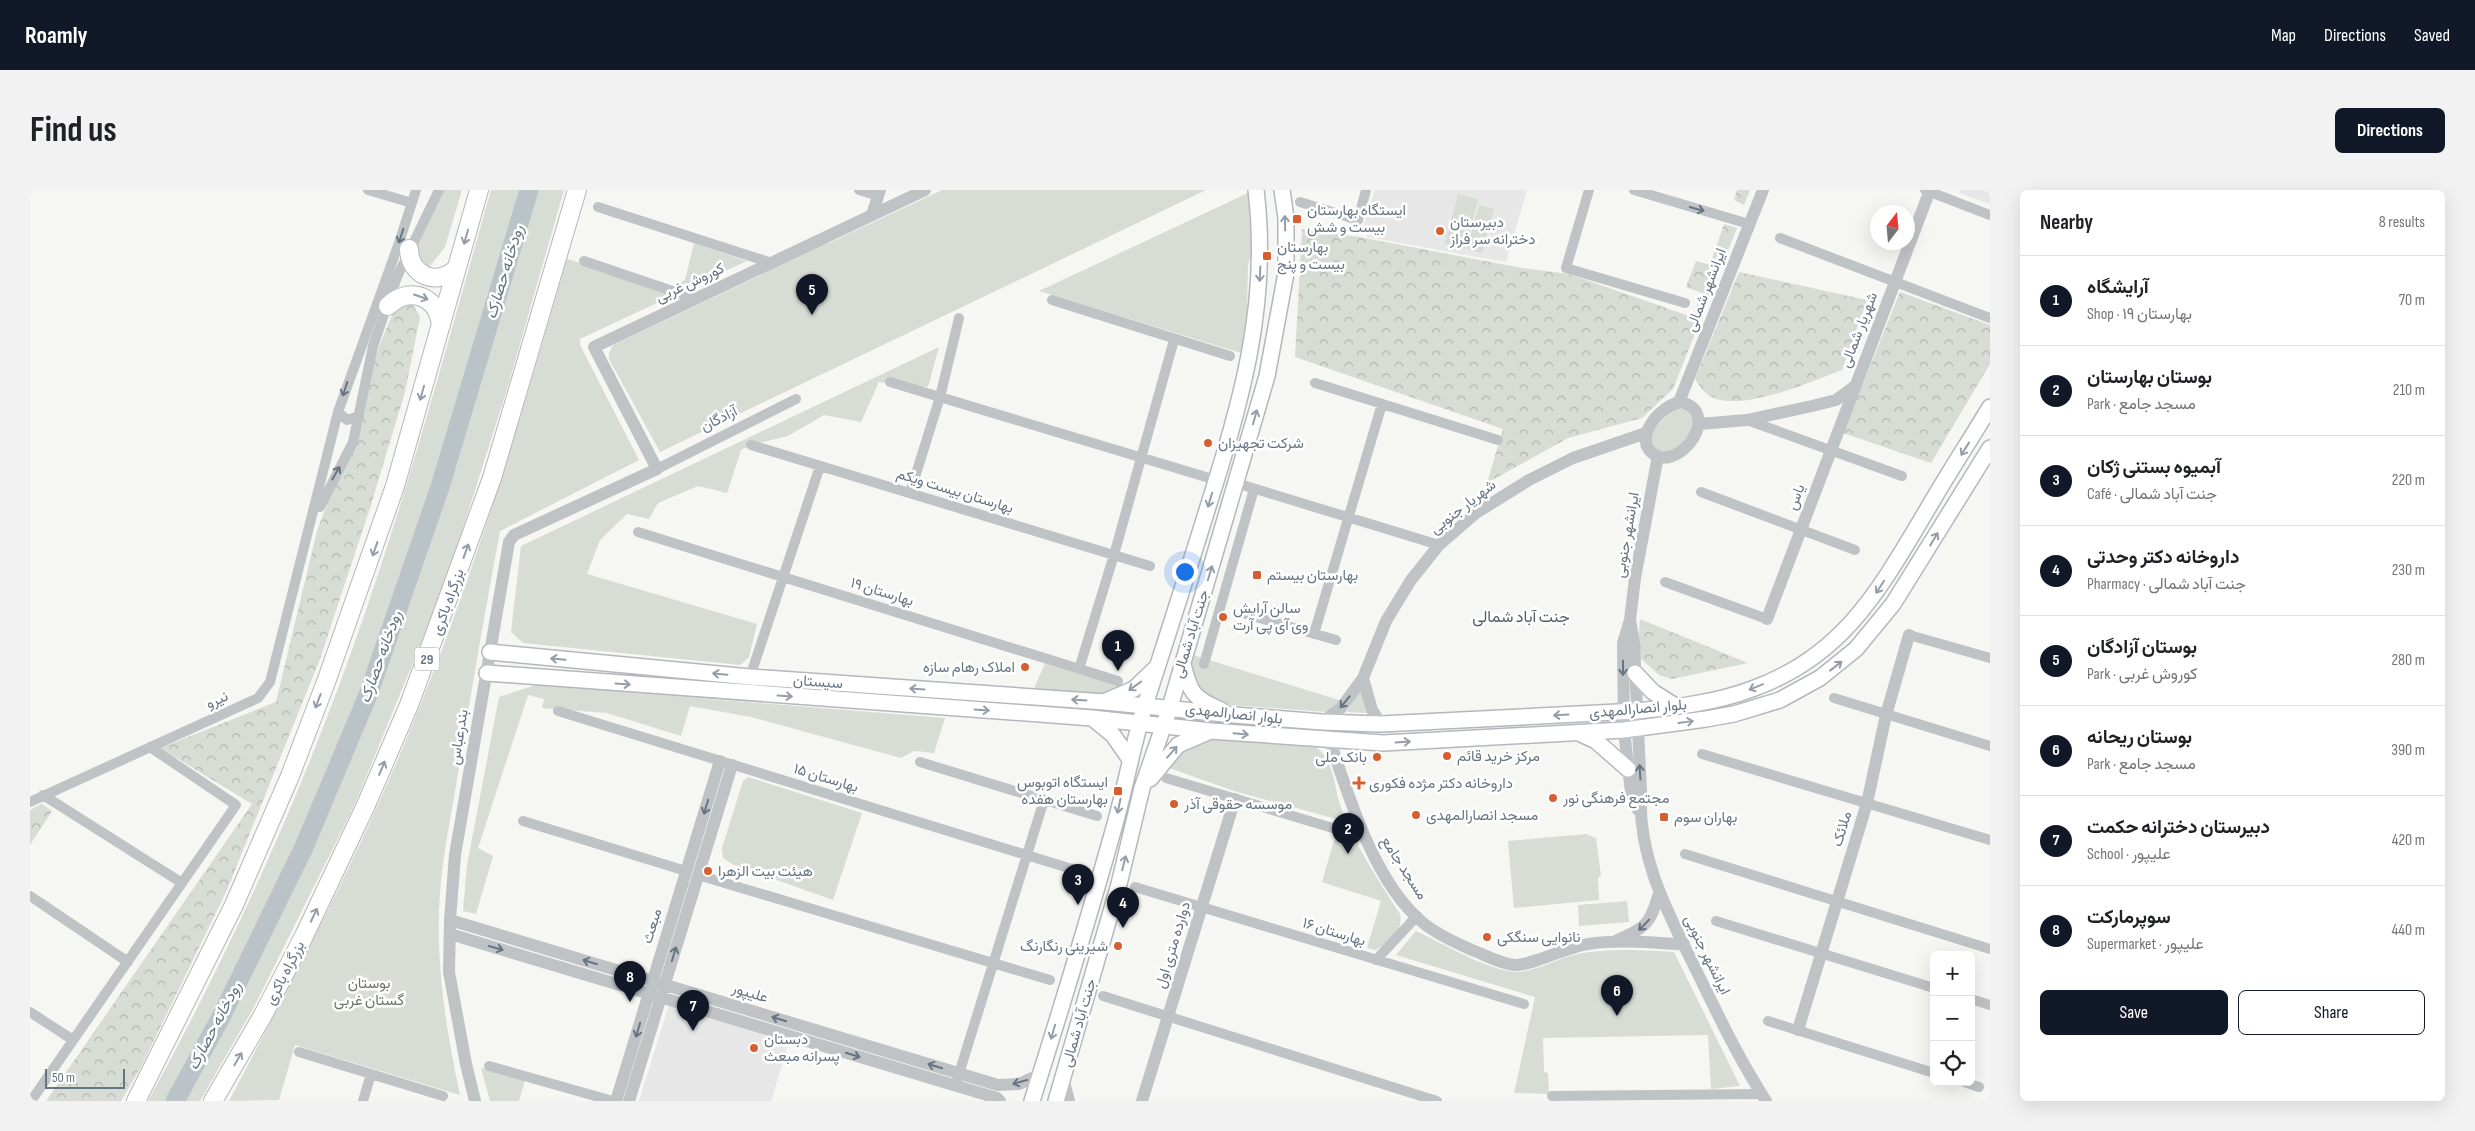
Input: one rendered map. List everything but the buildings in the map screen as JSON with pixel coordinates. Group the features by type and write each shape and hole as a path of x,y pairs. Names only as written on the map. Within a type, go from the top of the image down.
{"highway":[{"path":"136,1101 234,905 290,776 383,524 480,190"},
{"name":"بزرگراه باکری","path":"213,1101 263,1015 304,936 366,804 412,697 492,478 576,190"},
{"path":"409,248 413,266 426,277 443,278 458,268"},
{"path":"388,306 403,295 421,296 436,307 441,324"}],"main road":[{"name":"جنت آباد شمالی","path":"1032,1101 1116,820 1129,758 1145,705 1160,665 1243,387 1254,334 1260,258 1256,190"},
{"name":"جنت آباد شمالی","path":"1056,1101 1119,884 1142,788 1170,707 1267,376 1278,326 1286,272 1286,218 1282,190"},
{"name":"بلوار انصارالمهدی","path":"1145,705 1234,715 1322,722 1381,724 1630,712 1677,707 1732,696 1799,667 1826,648 1851,625 1878,590 1990,407"},
{"name":"بلوار انصارالمهدی","path":"1140,723 1211,731 1383,744 1631,729 1706,719 1759,707 1780,700 1800,690 1838,665 1856,650 1893,604 1990,448"},
{"name":"سیستان","path":"490,652 750,677 1145,705"},
{"path":"1182,662 1190,691 1213,706 1234,715"},
{"path":"1105,702 1134,689 1160,665"},
{"name":"سیستان","path":"487,673 1140,723"},
{"path":"1635,673 1653,692 1677,707"},
{"path":"1092,718 1113,735 1129,758"},
{"path":"1142,788 1178,745 1211,731"},
{"path":"1578,732 1596,741 1628,769"}],"street":[{"path":"368,190 412,203"},
{"name":"نیرو","path":"30,802 258,698 264,692 270,682 338,412 416,190"},
{"name":"نیرو","path":"309,533 321,504 353,442 373,346 409,248 439,190"},
{"path":"859,190 879,193 872,215"},
{"name":"کوروش غربی","path":"657,469 594,347 925,190"},
{"path":"1300,202 1358,220 1366,190"},
{"path":"1589,190 1566,268 1686,303"},
{"path":"1634,190 1749,224"},
{"path":"1670,201 1674,190"},
{"name":"ایرانشهر شمالی","path":"1679,402 1763,190"},
{"path":"1928,191 1990,215"},
{"name":"شهریار شمالی","path":"1699,424 1747,420 1836,400 1855,386 1928,191"},
{"path":"598,207 772,263"},
{"path":"1780,238 1990,318"},
{"path":"584,261 696,299"},
{"path":"1052,300 1174,340 1230,356"},
{"path":"910,494 940,397 959,318"},
{"path":"1079,669 1114,555 1174,340"},
{"path":"890,382 1216,480"},
{"path":"1315,382 1498,440"},
{"name":"یاس","path":"1767,619 1855,386"},
{"name":"آزادگان","path":"657,469 796,399"},
{"path":"1679,402 1692,407 1696,412 1699,424 1694,436 1679,453 1668,458 1658,456 1647,446 1646,433 1668,405 1679,402"},
{"path":"1314,634 1382,404"},
{"path":"338,412 347,420 359,416"},
{"path":"1747,420 1902,476"},
{"name":"شهریار جنوبی","path":"1322,722 1342,708 1363,678 1386,621 1411,580 1439,545 1476,513 1529,480 1573,458 1646,433"},
{"name":"بهارستان بیست ویکم","path":"751,445 1150,566"},
{"name":"ایرانشهر جنوبی","path":"1658,456 1635,578 1630,620 1623,643 1631,729 1641,792 1640,815 1647,856 1659,893 1726,1030 1764,1097"},
{"path":"750,677 820,466"},
{"name":"بندرعباس","path":"475,1101 466,1064 449,972 450,920 455,855 509,542 514,535 657,469"},
{"path":"1236,483 1439,545"},
{"path":"1204,664 1254,489"},
{"path":"1702,492 1855,550"},
{"name":"بهارستان ۱۹","path":"638,532 1118,681"},
{"path":"1666,582 1767,619"},
{"path":"1246,614 1336,640"},
{"name":"ایرانشهر جنوبی","path":"1630,620 1634,643 1635,673 1630,712"},
{"path":"1909,635 1990,658"},
{"name":"ملائک","path":"1798,1030 1867,803 1886,714 1909,635"},
{"path":"1363,678 1372,710 1381,724"},
{"path":"1834,698 1990,746"},
{"name":"بهارستان ۱۵","path":"558,711 1085,873"},
{"name":"ایرانشهر جنوبی","path":"1631,729 1628,769 1631,793 1640,815"},
{"name":"مسجد جامع","path":"1330,741 1350,802 1375,858 1401,898 1422,922 1461,945 1494,959 1516,964 1533,961 1561,950 1589,944 1614,942 1684,944"},
{"path":"31,1101 236,805 150,747"},
{"path":"1702,754 1990,840"},
{"path":"920,762 1097,816"},
{"name":"مبعث","path":"629,1101 657,989 726,763"},
{"path":"1166,778 1336,829"},
{"path":"43,795 182,883"},
{"name":"دوارده متری اول","path":"1142,1101 1235,799"},
{"path":"957,1079 1044,800"},
{"path":"523,821 1050,980"},
{"path":"1685,854 1990,949"},
{"name":"بهارستان ۱۶","path":"1135,887 1524,1004"},
{"path":"1614,942 1638,931 1645,925 1652,916 1659,893"},
{"path":"30,896 128,962"},
{"path":"1376,960 1417,916"},
{"name":"علیپور","path":"450,920 657,989 957,1079 998,1085 1019,1084 1041,1074"},
{"path":"1716,921 1930,987"},
{"name":"علیپور","path":"450,934 657,989"},
{"name":"مبعث","path":"614,1101 657,989"},
{"path":"1103,996 1437,1101"},
{"path":"1975,1000 1990,1005"},
{"path":"30,1012 73,1040"},
{"path":"1768,1021 1930,1072"},
{"path":"299,1052 443,1096"},
{"path":"489,1066 614,1101"},
{"path":"363,1101 371,1074"},
{"path":"1063,1078 1069,1101"},
{"name":"علیپور","path":"957,1079 1000,1101"},
{"path":"1975,1086 1979,1087"},
{"path":"1552,1096 1764,1097"}],"shaded area":[{"name":"دبیرستان دخترانه سر فراز","path":"1375,190 1527,190 1506,262 1367,237 1364,224"},
{"path":"1960,190 1990,190 1990,204 1959,193"},
{"path":"669,1005 789,1041 771,1101 639,1101"}],"green space":[{"path":"444,190 462,190 445,247 427,270 419,263 416,249"},
{"path":"491,190 564,190 508,386 446,582 355,804 254,1007 200,1101 148,1101 210,983 267,862 294,801 343,676 383,561 431,402"},
{"path":"942,190 1206,190 660,452 609,359 609,353 613,345 759,276 817,241 829,243"},
{"path":"1737,190 1750,190 1744,205 1734,200"},
{"path":"1248,193 1252,251 1248,265 1247,311 1241,353 1039,291"},
{"path":"1458,194 1478,199 1465,249 1445,244"},
{"path":"1479,205 1494,209 1482,253 1467,249"},
{"path":"1724,224 1737,228 1673,389 1642,418 1568,438 1487,483 1503,429 1295,357 1302,229 1359,237 1522,268 1569,274 1692,317 1702,293 1686,287 1696,261 1710,265"},
{"path":"694,243 747,261 683,290 679,283 685,280"},
{"name":"بوستان گستان غربی","path":"567,259 678,293 580,339 580,345 639,460 500,531 441,877 439,935 441,981 447,1027 460,1095 295,1045 279,1100 229,1101 354,857 420,706 481,540 517,428"},
{"path":"1739,272 1867,300 1842,370 1793,388 1754,399 1720,400 1707,394 1695,379"},
{"path":"1900,292 1990,325 1990,364 1931,463 1843,433"},
{"path":"411,301 420,317 405,392 371,505 320,659 227,890 141,1067 121,1101 46,1101 252,804 160,748 276,702 317,531 334,485 355,444 377,351 396,306"},
{"path":"939,347 928,387 879,382 861,422 824,415 788,436 751,445 741,450 727,493 698,486 658,503 649,519 627,514 600,540 587,574 757,624 749,657 740,665 523,643 511,632 521,546"},
{"path":"1675,406 1691,411 1695,428 1671,454 1657,451 1650,440 1652,431"},
{"path":"1640,619 1748,663 1672,679 1659,675 1637,655"},
{"path":"1193,655 1342,701 1327,712 1218,704 1205,699 1190,680"},
{"path":"1045,664 1127,688 1112,696 1033,690"},
{"path":"536,685 945,718 934,753 914,751 901,758 751,717 690,706 681,736 607,713 542,708 544,699 528,695 478,848 493,856 476,914 463,911 467,865 499,697"},
{"path":"1361,687 1366,713 1347,712"},
{"path":"1212,738 1315,747 1321,751 1329,763 1343,813 1357,843 1400,914 1400,926 1390,940 1376,950 1367,948 1381,901 1322,882 1340,820 1234,791 1164,766 1178,749"},
{"path":"748,777 862,813 833,900 732,864 723,858 722,848 743,781"},
{"path":"42,804 52,811 30,845 30,810"},
{"path":"1586,834 1596,838 1601,876 1598,878 1599,900 1514,908 1508,841"},
{"path":"1627,901 1629,922 1579,926 1578,905"},
{"path":"1416,931 1485,964 1517,972 1534,969 1570,956 1590,952 1626,950 1674,952 1740,1086 1711,1089 1708,1035 1543,1038 1544,1072 1548,1073 1549,1094 1514,1093 1535,997 1396,955"},
{"path":"481,1068 525,1080 519,1101 490,1101"}],"waterway":[{"name":"رودخانه حصارک","path":"175,1101 220,1019 304,847 368,695 440,487 529,190"}],"place":[{"name":"ایستگاه بهارستان بیست و شش","path":"1297,219"},
{"name":"دبیرستان دخترانه سر فراز","path":"1440,231"},
{"name":"بهارستان بیست و پنج","path":"1267,256"},
{"name":"بوستان آزادگان","path":"812,315"},
{"name":"شرکت تجهیزان","path":"1208,443"},
{"name":"بهارستان بیستم","path":"1257,575"},
{"name":"سالن آرایش وی آی پی آرت","path":"1223,617"},
{"name":"املاک رهام سازه","path":"1025,667"},
{"name":"آرایشگاه","path":"1118,671"},
{"name":"مرکز خرید قائم","path":"1447,756"},
{"name":"بانک ملی","path":"1377,757"},
{"name":"داروخانه دکتر مژده فکوری","path":"1359,783"},
{"name":"ایستگاه اتوبوس بهارستان هفده","path":"1118,791"},
{"name":"مجتمع فرهنگی نور","path":"1553,798"},
{"name":"موسسه حقوقی آذر","path":"1174,804"},
{"name":"مسجد انصارالمهدی","path":"1416,815"},
{"name":"بهاران سوم","path":"1664,817"},
{"name":"بوستان بهارستان","path":"1348,854"},
{"name":"هیئت بیت الزهرا","path":"708,871"},
{"name":"آبمیوه بستنی ژکان","path":"1078,905"},
{"name":"داروخانه دکتر وحدتی","path":"1123,928"},
{"name":"نانوایی سنگکی","path":"1487,937"},
{"name":"شیرینی رنگارنگ","path":"1118,946"},
{"name":"سوپرمارکت","path":"630,1002"},
{"name":"بوستان ریحانه","path":"1617,1016"},
{"name":"دبیرستان دخترانه حکمت","path":"693,1031"},
{"name":"دبستان پسرانه مبعث","path":"754,1048"}],"district":[{"name":"جنت‌ آباد شمالی","path":"1521,617"}]}
